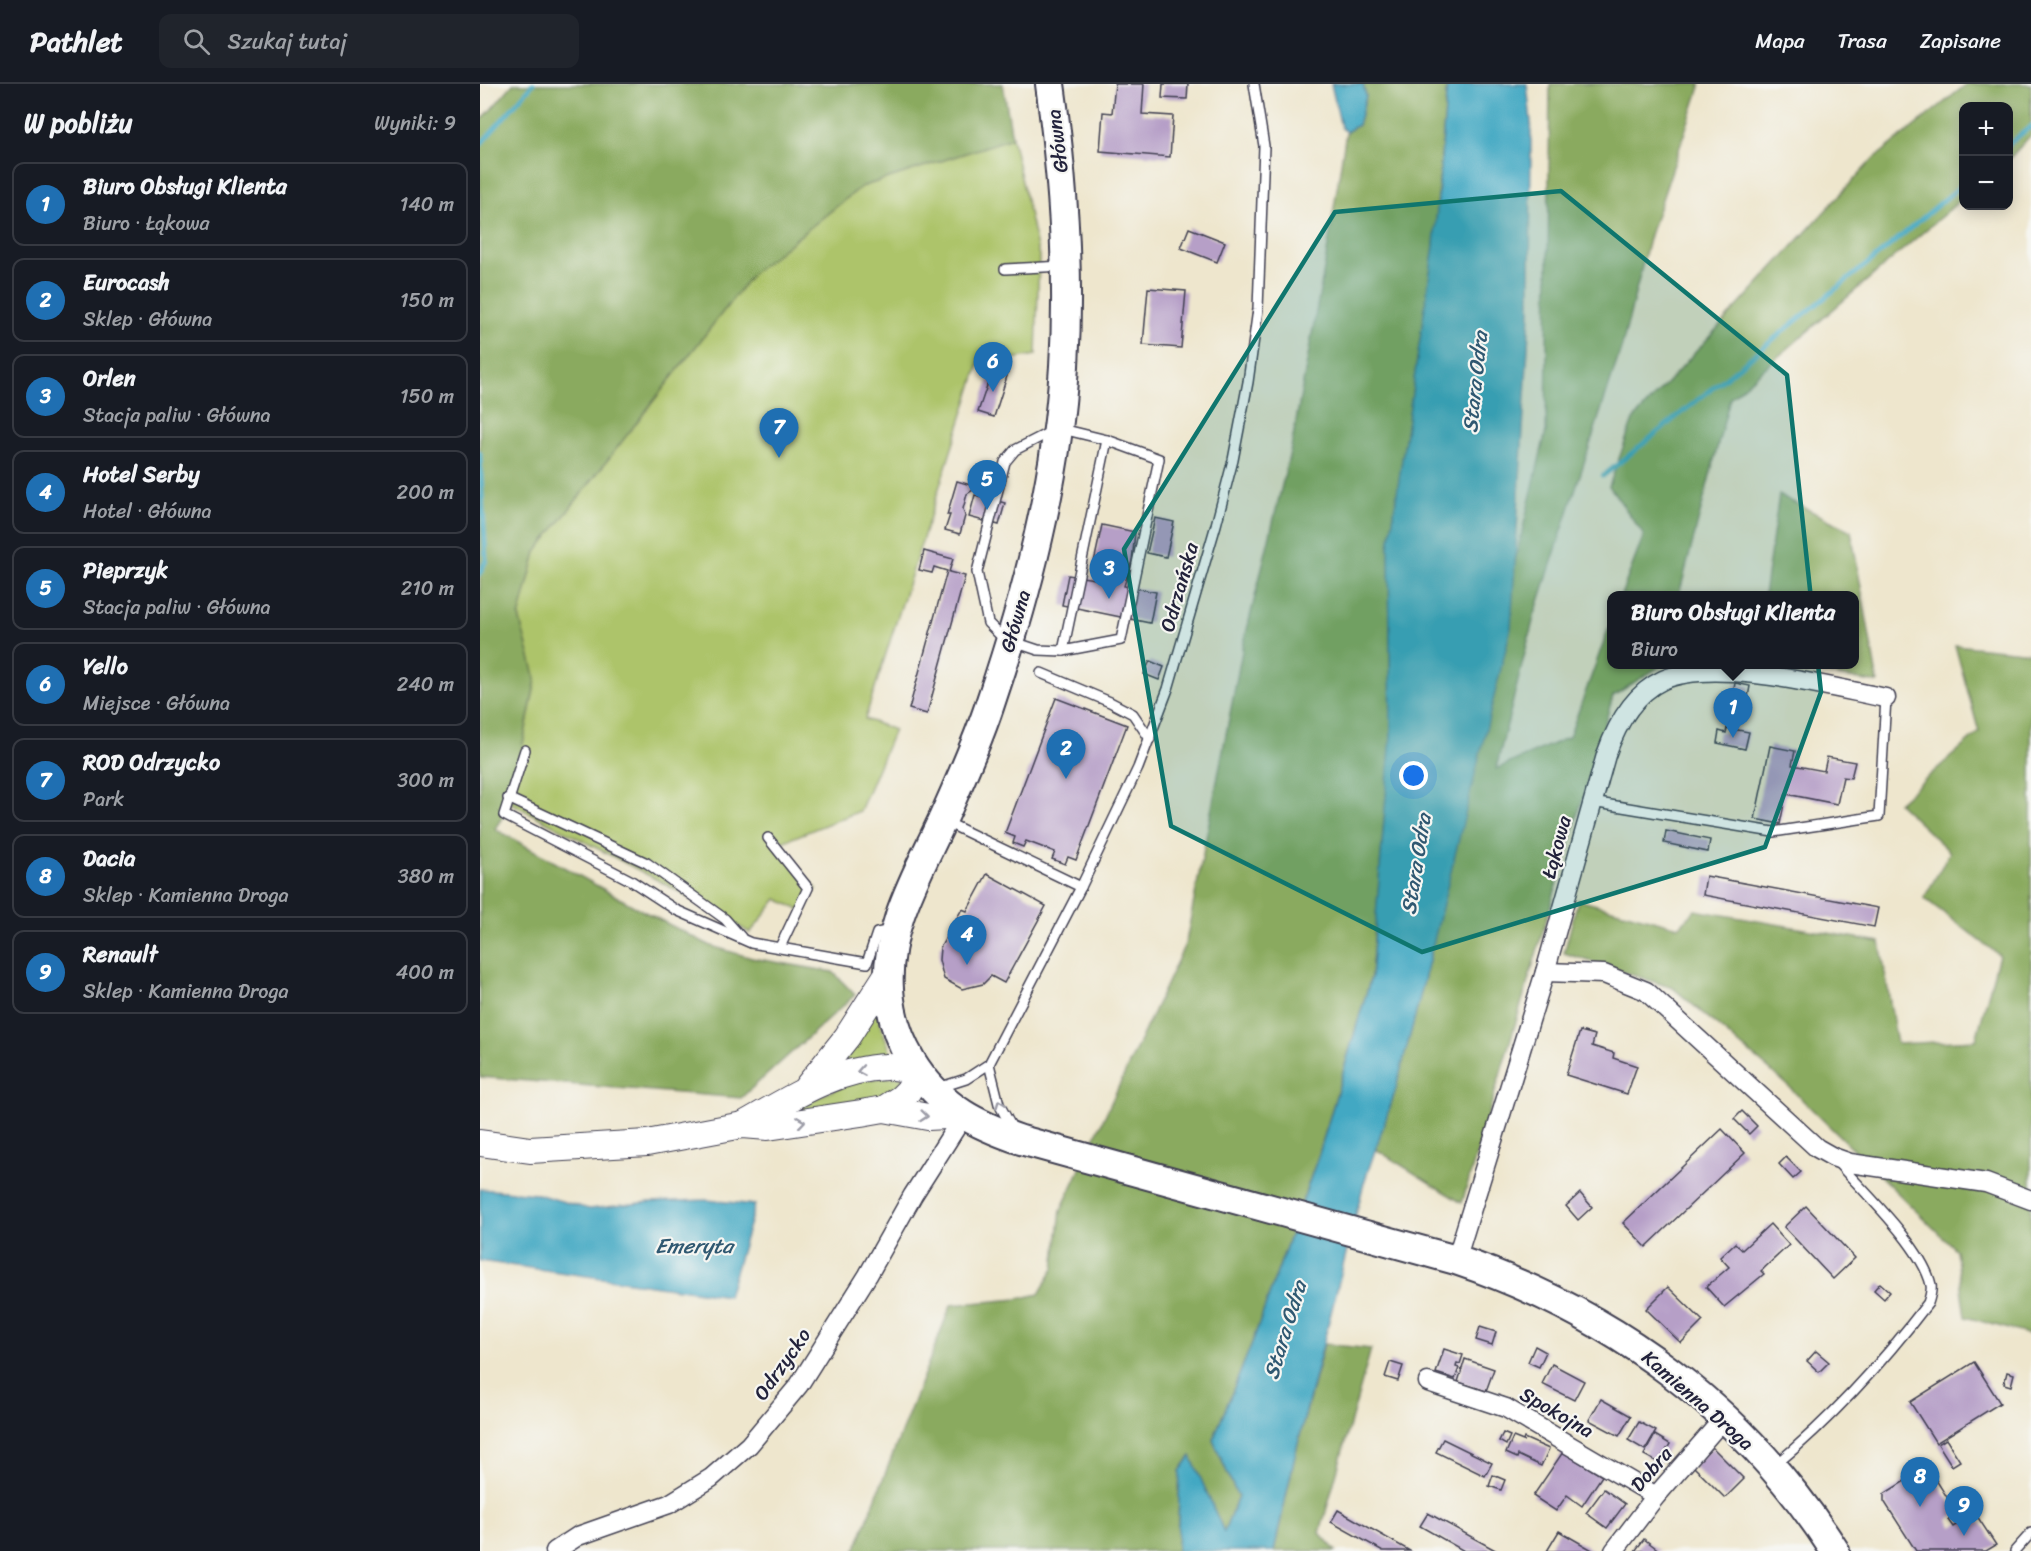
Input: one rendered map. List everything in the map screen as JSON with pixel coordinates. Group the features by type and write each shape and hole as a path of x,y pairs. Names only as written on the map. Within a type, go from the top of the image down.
{"main road":[{"name":"Główna","path":"1021,1140 964,1115 926,1081 902,1042 896,1026 888,973 890,947 909,890 942,820 989,706 1011,641 1041,520 1058,428 1064,368 1066,266 1061,174 1050,84"},
{"path":"805,1090 848,1038 888,973"},
{"path":"743,1125 805,1090 853,1072 900,1068 926,1081"},
{"path":"884,1109 926,1081"},
{"path":"480,1143 530,1150 584,1148 647,1143 743,1125 768,1127 884,1109 928,1117 964,1115"},
{"name":"Kamienna Droga","path":"1021,1140 1426,1251 1491,1272 1536,1291 1595,1321 1637,1348 1668,1370 1724,1418 1772,1467 1811,1516 1835,1551"}],"street":[{"name":"Łąkowa","path":"1456,1260 1545,972 1592,802 1611,740 1618,725 1638,699 1662,681 1695,673 1734,673 1795,681 1886,698"},
{"path":"1545,972 1604,974 1646,991 1811,1143 1833,1157 1850,1163 1986,1183 2031,1200"},
{"name":"Odrzycko","path":"555,1551 578,1536 669,1504 711,1478 749,1445 799,1385 868,1275 913,1195 964,1115"},
{"name":"Spokojna","path":"1428,1382 1506,1408 1656,1496"},
{"name":"Dobra","path":"1614,1551 1656,1496 1724,1418"}],"lane":[{"name":"Odrzańska","path":"989,1064 1081,887 1138,768 1168,689 1216,525 1233,460 1248,382 1258,309 1264,146 1254,84"},
{"path":"1005,270 1066,266"},
{"path":"1058,428 1107,440 1159,459 1121,640 1063,651 1038,650 1011,641 1000,635 988,623 977,572 1005,462 1015,450 1058,428"},
{"path":"1063,651 1107,440"},
{"path":"1041,673 1133,714 1150,739"},
{"path":"1592,802 1773,832 1879,816 1886,698"},
{"path":"525,750 504,815 630,880 676,910 745,941 867,963 877,933 895,930"},
{"path":"508,798 647,863 724,919 745,941"},
{"path":"942,820 1081,887"},
{"path":"768,838 808,888 780,947"},
{"path":"926,1081 966,1079 989,1064 999,1104 1006,1120 1021,1140"},
{"path":"1772,1467 1801,1443 1864,1380 1928,1303 1932,1288 1928,1275 1912,1246 1833,1157"},
{"path":"2015,1551 2031,1533"}],"highlighted area":[{"path":"1561,191 1787,375 1821,692 1765,847 1422,952 1171,826 1124,549 1335,212"}],"green space":[{"path":"513,84 1003,84 1012,138 861,187 753,273 536,552 519,617 536,679 511,803 495,829 711,946 752,958 833,972 855,995 741,1098 480,1077 480,122"},
{"path":"1363,84 1447,84 1434,246 1389,547 1391,736 1371,977 1319,1154 1254,1338 1213,1440 1238,1497 1224,1532 1190,1457 1180,1471 1177,1551 855,1551 951,1305 1017,1299 1039,1294 1054,1268 1061,1210 1186,942 1243,646 1291,448 1326,258 1346,132 1358,125 1366,96"},
{"path":"1550,84 1701,84 1650,235 1622,346 1534,617 1496,769 1569,737 1607,633 1607,669 1656,669 1613,696 1462,1203 1369,1145 1498,634 1546,431"},
{"path":"1967,84 2031,84 2031,135 2013,155 2013,102 1959,102 1959,201 1730,398 1680,591 1623,591 1644,535 1609,486 1633,420 1871,161"},
{"path":"1012,138 1039,256 1036,355 979,364 865,719 894,730 860,811 777,844 817,889 800,910 777,899 750,933 669,886 511,803 536,680 519,617 536,552 753,273 861,187"},
{"path":"1779,495 1851,531 1878,683 1799,669 1859,669 1859,591 1765,591"},
{"path":"1955,645 2031,653 2031,1335 1965,1317 1956,1250 1784,1082 1673,988 1564,953 1578,900 1679,927 1695,910 1880,942 1897,1044 1976,1040 1999,955 1924,898 1950,852 1898,803 1979,732"},
{"path":"876,1003 883,1032 893,1057 831,1067"},
{"path":"906,1076 894,1094 765,1121 856,1080"},
{"path":"1324,1344 1371,1349 1320,1533 1336,1551 1274,1551 1296,1451"}],"water":[{"path":"1331,84 1363,84 1366,96 1358,125 1346,132 1341,127"},
{"name":"Stara Odra","path":"1447,84 1527,84 1531,122 1530,314 1511,628 1417,1009 1395,1092 1364,1183 1296,1451 1274,1551 1177,1551 1180,1471 1191,1456 1224,1532 1238,1497 1213,1440 1254,1338 1319,1154 1371,977 1391,736 1389,547 1434,246"},
{"name":"Emeryta","path":"480,1189 537,1194 589,1209 650,1202 707,1200 755,1205 728,1296 480,1261"}],"building":[{"path":"1115,84 1144,84 1142,114 1173,116 1170,157 1100,151 1103,112 1112,113"},
{"path":"1163,84 1188,84 1187,99 1162,98"},
{"path":"1189,228 1225,242 1217,262 1181,248"},
{"path":"1148,288 1186,291 1181,348 1143,345"},
{"path":"993,368 1008,373 994,417 978,412"},
{"path":"957,481 974,486 973,490 967,494 963,509 965,516 960,534 945,530"},
{"path":"975,495 1005,503 999,525 969,517"},
{"path":"1155,518 1174,522 1166,557 1147,553"},
{"path":"1102,525 1135,532 1132,561 1124,586 1156,592 1150,623 1062,605 1068,575 1095,579 1097,568 1093,567"},
{"path":"924,551 953,559 949,572 965,576 927,714 909,709 947,571 934,567 932,573 919,570"},
{"path":"1150,661 1164,667 1159,680 1144,674"},
{"path":"1735,683 1750,686 1745,714 1730,712"},
{"path":"1056,698 1127,725 1076,860 1068,857 1065,864 1052,859 1055,852 1026,841 1023,847 1013,843 1015,837 1005,833"},
{"path":"1727,728 1749,732 1745,749 1717,743 1719,731 1726,733"},
{"path":"1770,746 1795,751 1792,765 1824,771 1827,757 1855,762 1851,778 1843,777 1837,804 1786,794 1780,824 1755,819"},
{"path":"1666,831 1710,840 1708,852 1664,843"},
{"path":"987,874 1046,906 1004,983 991,976 983,984 962,989 944,979 939,960 940,948 962,909 967,911"},
{"path":"1706,876 1878,908 1874,927 1703,895"},
{"path":"1580,1031 1595,1035 1592,1046 1614,1053 1613,1058 1637,1066 1627,1094 1566,1075"},
{"path":"1742,1111 1757,1126 1749,1134 1734,1119"},
{"path":"1722,1129 1745,1153 1646,1247 1623,1223"},
{"path":"1786,1157 1801,1172 1793,1179 1779,1164"},
{"path":"1580,1193 1592,1207 1578,1220 1566,1206"},
{"path":"1806,1206 1855,1258 1833,1279 1784,1227"},
{"path":"1770,1224 1789,1245 1761,1271 1764,1274 1724,1307 1706,1287 1729,1267 1720,1257 1735,1243 1742,1250"},
{"path":"1880,1283 1890,1292 1884,1299 1874,1290"},
{"path":"1668,1287 1703,1321 1681,1343 1646,1309"},
{"path":"1480,1327 1496,1332 1492,1345 1476,1340"},
{"path":"1535,1346 1546,1352 1539,1367 1528,1362"},
{"path":"1444,1349 1463,1355 1460,1364 1457,1363 1456,1367 1459,1368 1455,1379 1436,1373"},
{"path":"1816,1351 1829,1362 1819,1372 1807,1361"},
{"path":"1465,1359 1494,1369 1486,1391 1458,1382"},
{"path":"1390,1362 1403,1366 1398,1381 1385,1377"},
{"path":"1974,1362 2000,1403 1936,1443 1910,1402"},
{"path":"1552,1364 1584,1381 1574,1400 1542,1384"},
{"path":"2007,1372 2014,1374 2011,1386 2004,1384"},
{"path":"1601,1399 1631,1416 1619,1436 1589,1420"},
{"path":"1639,1422 1656,1431 1645,1450 1628,1440"},
{"path":"1503,1433 1510,1436 1506,1445 1499,1441"},
{"path":"1655,1435 1670,1444 1659,1463 1644,1455"},
{"path":"1513,1437 1523,1441 1524,1438 1549,1449 1541,1466 1518,1455 1517,1458 1506,1453"},
{"path":"1443,1439 1492,1463 1485,1476 1436,1452"},
{"path":"1946,1439 1960,1461 1952,1466 1938,1444"},
{"path":"1712,1447 1744,1479 1725,1498 1693,1466"},
{"path":"1563,1452 1602,1476 1582,1506 1567,1495 1556,1511 1533,1496"},
{"path":"1919,1472 1924,1481 1933,1475 1957,1513 1948,1520 1953,1527 1975,1513 1996,1545 1986,1551 1916,1551 1884,1501 1884,1494"},
{"path":"1493,1475 1505,1480 1501,1490 1489,1486"},
{"path":"1604,1489 1625,1504 1607,1528 1586,1513"},
{"path":"1338,1510 1410,1551 1383,1551 1331,1522"},
{"path":"1428,1513 1497,1551 1464,1551 1420,1526"},
{"path":"1559,1531 1594,1551 1547,1551"},
{"path":"1644,1539 1660,1551 1635,1551"}],"waterway":[{"path":"480,145 533,84"},
{"path":"2013,141 2031,126"},
{"path":"1603,476 1887,248 1959,187"},
{"path":"480,453 486,560 480,574"}],"place":[{"name":"Yello","path":"993,392"},
{"name":"ROD Odrzycko","path":"779,458"},
{"name":"Pieprzyk","path":"987,510"},
{"name":"Orlen","path":"1109,599"},
{"name":"Biuro Obsługi Klienta","path":"1733,738"},
{"name":"Eurocash","path":"1066,779"},
{"name":"Hotel Serby","path":"967,965"},
{"name":"Dacia","path":"1920,1507"},
{"name":"Renault","path":"1964,1536"}]}
